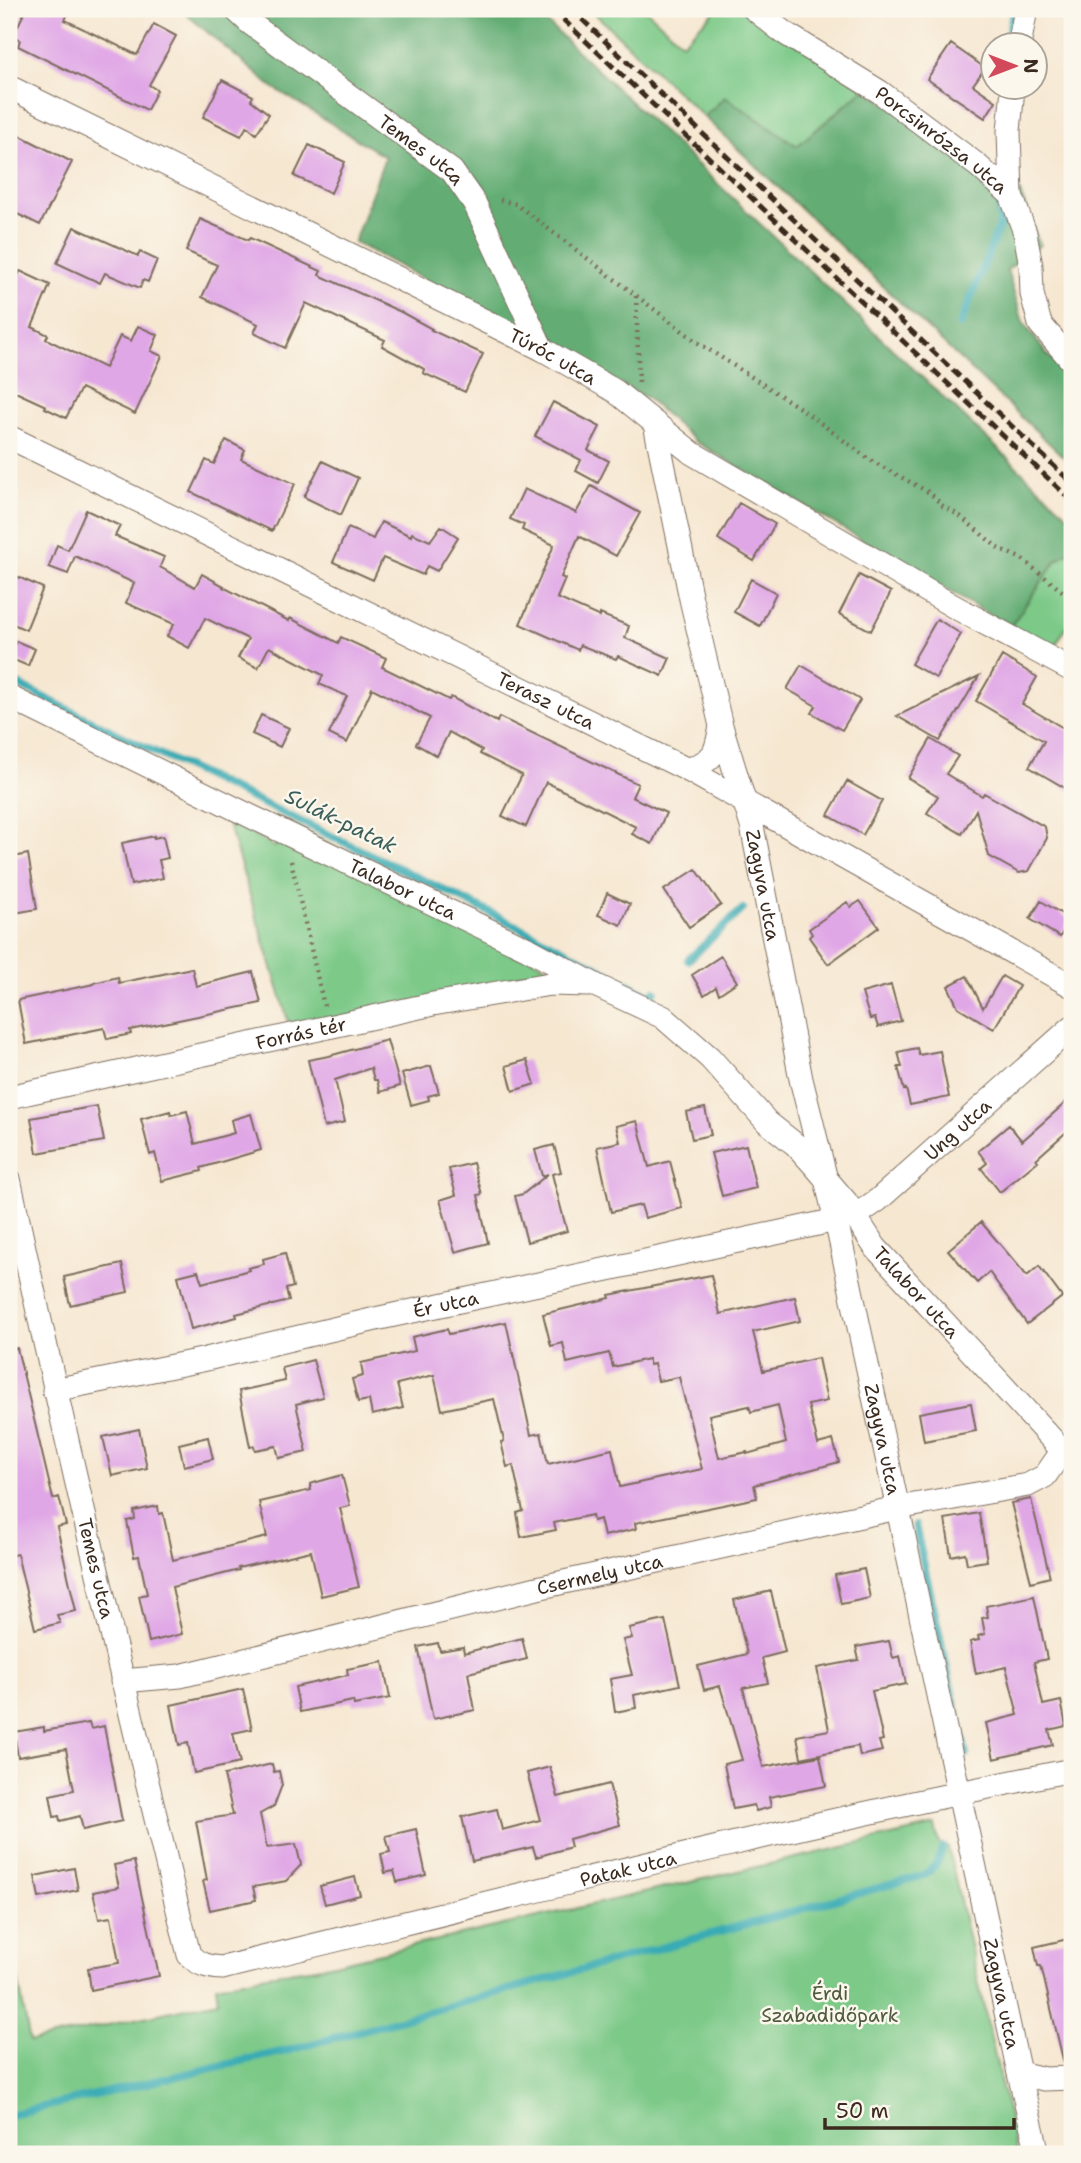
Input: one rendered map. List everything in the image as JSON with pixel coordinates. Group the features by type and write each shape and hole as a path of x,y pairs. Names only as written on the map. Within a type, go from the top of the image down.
{"street":[{"name":"Temes utca","path":"235,9 250,23 452,171 475,204 542,349"},
{"name":"Porcsinrózsa utca","path":"754,9 783,32 880,92 977,165 1011,195 1025,233 1032,294 1040,324 1072,361"},
{"path":"1021,32 1026,9"},
{"name":"Túróc utca","path":"9,86 542,349 615,391 692,453 953,606 1072,670"},
{"path":"1011,195 1009,131 1012,102"},
{"name":"Zagyva utca","path":"648,417 721,726 758,851 807,1109 825,1177 845,1218 897,1508 960,1792 1018,2073 1038,2154"},
{"name":"Terasz utca","path":"9,437 688,770 1072,986"},
{"name":"Talabor utca","path":"9,697 285,833 528,948 597,986 663,1017 710,1058 767,1122 796,1145 825,1177"},
{"path":"688,770 707,763 716,752 721,726"},
{"name":"Forrás tér","path":"9,1097 433,1003 550,984 577,983 597,986"},
{"name":"Ung utca","path":"845,1218 878,1200 1072,1027"},
{"path":"767,1122 794,1126 802,1120 807,1109"},
{"name":"Temes utca","path":"9,1179 54,1390 189,1955"},
{"name":"Talabor utca","path":"845,1218 1068,1455"},
{"name":"Ér utca","path":"54,1390 202,1360 380,1318 845,1218"},
{"name":"Csermely utca","path":"122,1681 180,1676 537,1588 897,1508 1028,1485 1045,1476 1068,1455"},
{"name":"Patak utca","path":"189,1955 198,1964 222,1968 960,1792 1072,1770"},
{"path":"1018,2073 1044,2079 1072,2078"}],"path":[{"path":"475,204 493,198 516,204 697,342 803,410 870,460 930,493 998,548 1022,559 1072,598"},
{"path":"636,295 648,417"},
{"path":"285,833 328,1026"}],"green space":[{"path":"180,9 533,9 1072,519 1072,549 1056,561 1010,627 696,442 647,398 354,242 385,157 271,86"},
{"path":"590,9 645,9 682,43 717,9 744,9 865,89 797,146 725,97 704,117"},
{"path":"865,89 1020,192 1040,245 1007,270 1023,322 1048,356 1072,376 1072,465 704,117 725,97 797,146"},
{"path":"1072,549 1072,618 1053,649 1010,627 1056,561"},
{"path":"227,820 275,847 292,824 565,977 290,1027"},
{"name":"Érdi Szabadidőpark","path":"935,1826 939,1844 948,1847 1017,2154 9,2154 9,1932 30,2042 218,2001 216,1986 316,1968"}],"building":[{"path":"26,9 70,9 65,20 137,55 154,24 176,36 149,85 157,90 147,110 18,46 20,40 13,36"},
{"path":"951,44 979,64 979,76 973,85 979,89 979,102 995,102 985,118 927,79"},
{"path":"222,80 253,96 251,100 269,114 256,134 247,126 241,136 203,117"},
{"path":"9,130 72,162 40,225 9,210"},
{"path":"309,145 345,162 331,193 294,176"},
{"path":"200,219 248,240 250,238 321,271 319,275 401,312 431,330 483,354 465,392 423,373 424,369 382,346 385,340 306,303 285,348 254,333 258,324 202,297 217,265 186,251"},
{"path":"74,227 138,256 140,252 157,260 148,282 143,280 140,288 105,273 100,283 57,263"},
{"path":"20,271 50,285 32,327 48,335 46,339 105,368 120,336 131,341 138,326 158,335 151,351 162,356 135,414 81,388 66,418 9,389 9,295"},
{"path":"553,402 600,427 588,450 609,461 598,483 576,471 581,460 535,436"},
{"path":"226,440 245,450 241,459 295,484 272,531 191,492 206,460 214,464"},
{"path":"322,461 358,478 341,515 304,497"},
{"path":"591,486 640,513 616,556 579,536 561,577 565,579 557,598 600,617 600,614 629,626 625,638 670,658 662,676 618,656 616,659 580,645 578,650 520,624 554,545 522,530 524,525 510,519 524,489 576,513"},
{"path":"739,503 775,524 754,561 718,539"},
{"path":"86,510 120,526 115,536 164,557 160,567 195,587 202,574 289,621 290,618 338,643 341,637 386,658 382,667 449,700 451,697 497,722 499,717 638,784 632,797 666,813 652,844 632,834 636,827 546,782 526,827 502,816 522,775 480,754 482,750 449,732 437,756 416,744 430,718 372,688 347,743 329,734 347,696 319,684 323,675 269,647 258,668 238,658 248,639 205,618 189,648 167,636 174,624 126,603 134,583 75,556 68,574 49,567 57,545 68,550"},
{"path":"381,522 411,536 412,533 430,541 441,526 458,537 437,571 427,566 423,575 383,558 373,580 333,562 348,528 373,539"},
{"path":"9,573 43,588 26,630 9,622"},
{"path":"859,575 891,592 871,631 839,614"},
{"path":"751,579 776,593 760,626 734,612"},
{"path":"937,619 961,634 936,678 911,664"},
{"path":"16,641 35,649 28,666 9,658"},
{"path":"1002,656 1037,677 1022,704 1072,733 1072,792 1029,767 1044,741 976,701"},
{"path":"801,665 860,700 842,730 812,713 816,706 787,689"},
{"path":"979,676 940,741 897,716"},
{"path":"261,715 289,728 280,747 252,734"},
{"path":"931,739 958,756 946,774 982,796 984,793 1045,827 1047,838 1029,871 1019,873 989,856 976,810 962,834 927,813 938,796 908,778"},
{"path":"847,781 882,801 863,835 828,815"},
{"path":"163,836 168,858 159,860 163,878 131,885 122,843"},
{"path":"28,854 37,909 9,914 9,858"},
{"path":"696,869 721,905 689,927 664,890"},
{"path":"607,893 630,904 621,925 598,915"},
{"path":"860,901 879,927 828,964 809,937 812,934 809,929 847,902 851,907"},
{"path":"1041,901 1070,919 1060,937 1030,919"},
{"path":"721,956 737,982 719,994 716,987 704,995 692,975"},
{"path":"192,968 196,986 253,972 261,1003 130,1030 131,1034 107,1039 104,1028 26,1044 18,1000 118,977 119,983"},
{"path":"967,976 983,1008 1002,976 1019,986 994,1029 958,1007 948,986"},
{"path":"891,985 901,1021 878,1027 875,1018 870,1019 862,993"},
{"path":"387,1040 400,1086 380,1092 371,1068 335,1080 345,1122 324,1127 308,1060"},
{"path":"917,1048 919,1055 940,1051 949,1097 910,1105 898,1067 902,1067 898,1052"},
{"path":"527,1060 535,1084 513,1091 506,1066"},
{"path":"431,1066 439,1093 428,1096 429,1100 411,1105 402,1074"},
{"path":"1072,1097 1072,1127 1036,1159 1038,1161 1000,1192 981,1168 987,1163 978,1151 1009,1125 1022,1141"},
{"path":"97,1106 104,1141 37,1153 31,1118"},
{"path":"705,1108 711,1135 692,1139 686,1112"},
{"path":"170,1111 171,1115 187,1111 195,1144 234,1133 231,1120 251,1114 261,1150 201,1168 202,1171 162,1181 155,1153 150,1155 141,1119"},
{"path":"637,1121 649,1167 670,1161 682,1208 645,1218 641,1205 611,1212 597,1147 620,1142 616,1126"},
{"path":"554,1145 561,1172 552,1174 567,1231 527,1242 515,1196 523,1194 548,1174 542,1176 535,1150"},
{"path":"746,1145 756,1188 722,1196 711,1153"},
{"path":"473,1163 482,1194 478,1195 488,1243 455,1252 440,1200 456,1195 449,1169"},
{"path":"981,1222 1027,1276 1039,1266 1062,1297 1027,1324 989,1272 977,1283 948,1250"},
{"path":"285,1253 293,1287 286,1289 289,1301 191,1329 178,1276 198,1271 202,1283 249,1270 248,1268 264,1264 263,1259"},
{"path":"122,1264 128,1292 70,1305 64,1277"},
{"path":"711,1275 720,1314 795,1297 800,1321 753,1332 763,1371 818,1358 827,1401 808,1405 818,1444 833,1440 839,1462 754,1485 757,1498 635,1523 636,1529 604,1536 600,1519 593,1521 592,1515 554,1523 556,1530 521,1537 517,1513 523,1511 513,1465 507,1467 494,1399 442,1410 434,1375 397,1384 403,1408 372,1415 369,1400 358,1402 352,1379 363,1376 361,1363 415,1351 412,1337 447,1329 449,1334 506,1322 531,1435 541,1433 548,1464 612,1449 620,1487 702,1469 679,1377 658,1381 654,1364 650,1365 648,1359 613,1367 609,1353 567,1363 563,1343 551,1346 543,1314 610,1298 609,1295","holes":["778,1405 786,1443 747,1454 719,1458 709,1415 749,1406 751,1412"]},
{"path":"17,1348 53,1499 59,1497 66,1525 57,1527 76,1611 57,1615 60,1623 35,1629 17,1554 9,1556 9,1349"},
{"path":"313,1360 323,1397 296,1404 307,1452 279,1458 276,1446 255,1450 254,1446 250,1447 239,1391 285,1381 282,1368"},
{"path":"971,1403 976,1431 924,1441 919,1413"},
{"path":"139,1429 147,1468 112,1476 103,1437"},
{"path":"208,1437 213,1459 184,1466 179,1444"},
{"path":"342,1475 350,1506 340,1508 359,1587 321,1596 311,1551 238,1568 239,1570 172,1587 182,1634 149,1642 139,1596 147,1594 139,1556 134,1557 127,1521 135,1519 134,1511 158,1506 159,1514 163,1513 173,1560 267,1537 259,1502 311,1490 310,1484"},
{"path":"1031,1499 1050,1577 1031,1582 1011,1503"},
{"path":"979,1513 987,1561 967,1564 965,1553 951,1556 945,1519"},
{"path":"864,1569 870,1598 841,1604 835,1575"},
{"path":"771,1591 785,1652 762,1658 768,1683 743,1688 763,1767 820,1756 826,1786 769,1797 771,1807 756,1811 754,1805 733,1809 724,1764 742,1760 720,1686 704,1690 698,1666 747,1654 734,1600"},
{"path":"1034,1596 1047,1659 1034,1662 1043,1705 1061,1701 1066,1726 1049,1730 1053,1745 994,1759 986,1723 1018,1715 1006,1667 976,1674 970,1642 979,1640 978,1636 985,1634 982,1618 988,1617 986,1606"},
{"path":"665,1620 680,1685 634,1695 636,1708 615,1712 610,1679 632,1675 623,1640 632,1638 629,1628"},
{"path":"522,1638 527,1659 468,1673 475,1710 433,1719 418,1647 438,1643 440,1651 463,1647 464,1653"},
{"path":"889,1641 893,1658 900,1656 906,1684 872,1691 883,1740 879,1741 882,1751 860,1756 858,1746 801,1758 797,1736 829,1730 817,1668 859,1660 856,1647"},
{"path":"383,1662 390,1698 354,1705 353,1701 300,1712 295,1687 348,1675 347,1669"},
{"path":"243,1689 252,1729 233,1733 240,1763 194,1773 188,1743 179,1745 171,1705"},
{"path":"89,1723 91,1729 104,1726 122,1821 83,1830 80,1816 60,1821 59,1816 54,1817 50,1795 74,1790 66,1749 18,1757 14,1732 44,1727 44,1731"},
{"path":"272,1764 274,1772 279,1771 282,1785 274,1806 260,1814 267,1848 296,1844 301,1865 286,1881 253,1887 256,1900 210,1910 203,1881 207,1880 196,1821 233,1815 224,1775"},
{"path":"550,1767 558,1797 609,1784 620,1825 569,1839 571,1847 536,1857 533,1847 472,1861 462,1817 497,1809 502,1830 540,1820 527,1773"},
{"path":"416,1829 426,1875 397,1882 394,1871 385,1873 381,1854 390,1852 386,1836"},
{"path":"134,1861 159,1976 91,1990 88,1968 119,1963 111,1917 99,1919 93,1892 119,1887 114,1865"},
{"path":"74,1868 78,1890 39,1898 35,1876"},
{"path":"355,1877 360,1895 325,1904 320,1886"},
{"path":"1072,1938 1072,2064 1064,2064 1034,1947"}],"waterway":[{"name":"Sulák-patak","path":"1009,32 1014,9"},
{"name":"Sulák-patak","path":"960,325 1000,224 999,196"},
{"name":"Sulák-patak","path":"9,680 411,874 651,996 655,991"},
{"name":"Sulák-patak","path":"688,960 743,909"},
{"path":"915,1525 966,1754"},
{"path":"9,2115 290,2050 925,1875 937,1863 943,1847"}],"railway":[{"path":"552,9 1072,501"},
{"path":"571,9 1072,483"}]}
